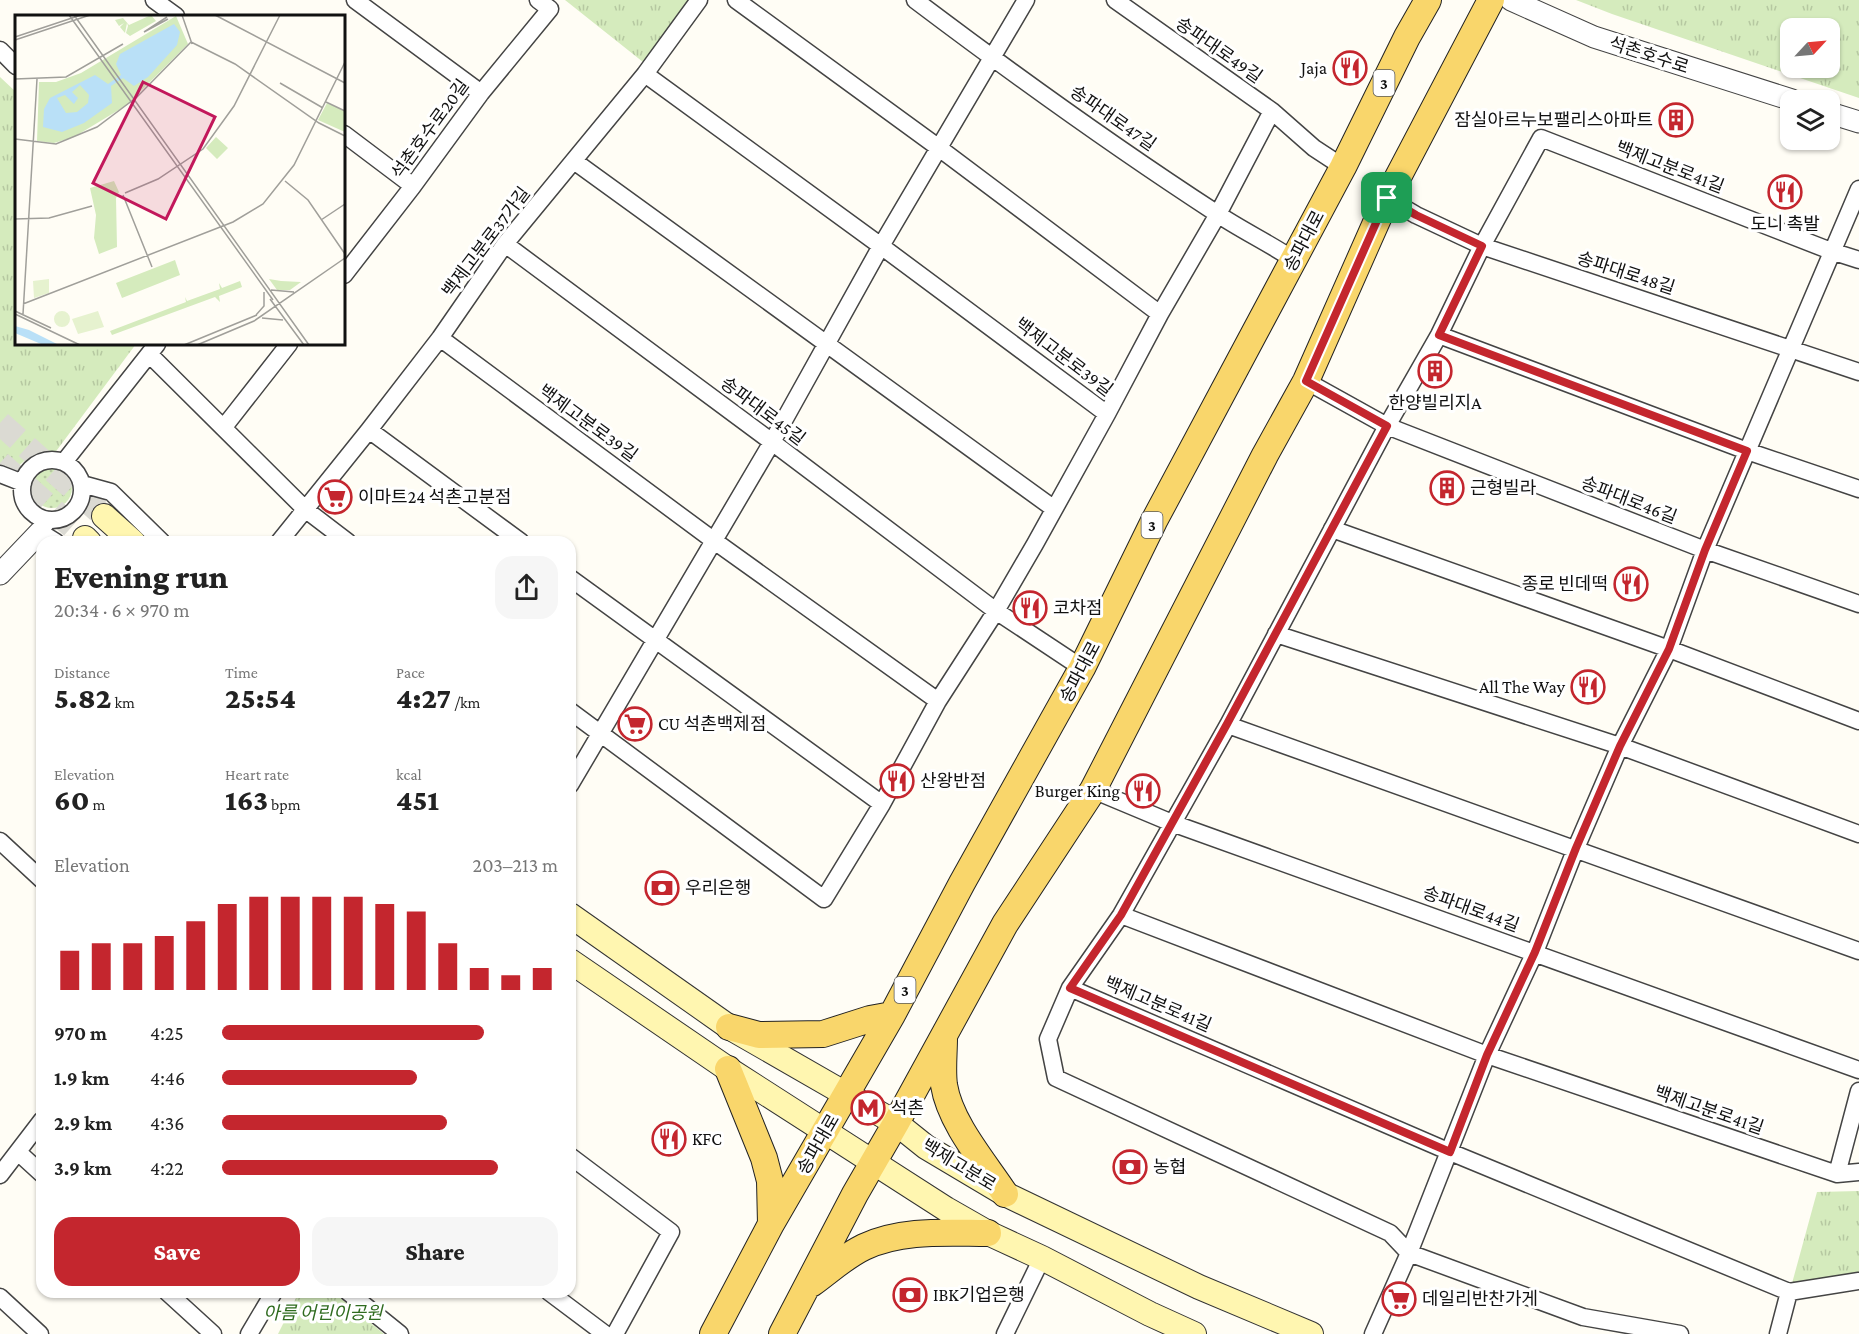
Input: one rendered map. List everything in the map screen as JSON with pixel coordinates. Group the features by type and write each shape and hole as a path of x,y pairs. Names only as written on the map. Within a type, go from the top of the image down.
{"main road":[{"name":"송파대로","path":"713,1334 771,1224 892,1014 1082,668 1154,521 1343,167 1407,37 1428,0"},
{"path":"782,1334 855,1194 896,1124 1005,924 1093,790 1265,455 1306,381 1387,198 1491,0"},
{"path":"104,516 126,536"},
{"name":"백제고분로","path":"576,919 729,1027 896,1124 926,1147 1005,1194 1199,1287 1311,1334"},
{"path":"576,965 728,1069 946,1209 988,1233 1194,1334"},
{"path":"729,1027 759,1035 823,1034 892,1014"},
{"path":"945,1032 944,1082 951,1109 1005,1194"},
{"path":"728,1069 764,1158 770,1181 771,1224"},
{"path":"808,1286 863,1247 891,1238 917,1234 988,1233"}],"street":[{"path":"355,0 481,93"},
{"name":"백제고분로37가길","path":"284,536 440,338 505,244 645,74 699,0"},
{"path":"736,0 939,148 1160,314"},
{"name":"송파대로47길","path":"915,0 992,58 1218,214 1268,242 1294,260"},
{"path":"576,775 772,442 881,246 1026,0"},
{"name":"송파대로49길","path":"1115,0 1272,111 1314,148 1343,167"},
{"name":"석촌호수로","path":"1511,0 1594,37 1780,96"},
{"name":"석촌호수로20길","path":"345,274 413,186 544,4"},
{"path":"0,50 15,65"},
{"name":"백제고분로39길","path":"645,74 1107,414"},
{"path":"576,716 824,899 882,804 938,701 996,611 1107,414 1160,314 1218,214 1272,111"},
{"path":"1840,116 1859,122"},
{"path":"345,135 413,186"},
{"name":"백제고분로41길","path":"1482,246 1541,138 1859,260"},
{"path":"574,161 1053,508"},
{"path":"1373,1334 1409,1253 1487,1055 1535,952 1620,746 1669,649 1705,550 1859,189"},
{"name":"송파대로48길","path":"1387,198 1416,215 1482,246 1859,372"},
{"name":"송파대로45길","path":"505,244 996,611 1082,668"},
{"path":"1482,246 1439,335 1387,426 1227,724 1121,915 1070,988 1048,1039 1056,1078 1390,1233 1409,1253 1583,1317 1680,1334"},
{"path":"1439,335 1747,451 1859,489"},
{"name":"백제고분로39길","path":"440,338 713,540 938,701"},
{"path":"224,427 288,345"},
{"path":"64,462 153,349 224,427 306,510 340,536"},
{"name":"송파대로46길","path":"1306,381 1387,426 1705,550 1859,604"},
{"path":"369,430 513,536"},
{"path":"44,461 64,462 72,468 82,484 80,503 74,511 48,531 25,503 22,493 23,483 27,473 34,466 44,461"},
{"path":"0,474 23,483"},
{"path":"82,484 111,492 156,536"},
{"path":"1332,529 1669,649 1859,721"},
{"path":"0,574 36,542"},
{"path":"576,582 882,804"},
{"path":"1276,634 1620,746 1859,834"},
{"path":"1227,724 1859,951"},
{"name":"송파대로44길","path":"1093,790 1172,823 1859,1070"},
{"path":"0,841 36,874"},
{"name":"백제고분로41길","path":"1121,915 1487,1055 1837,1174"},
{"name":"백제고분로41길","path":"1070,988 1450,1152 1789,1292"},
{"path":"1859,1091 1837,1174 1859,1172"},
{"path":"0,1175 36,1129"},
{"path":"19,1153 36,1169"},
{"path":"576,1161 671,1232 615,1334"},
{"path":"1005,1334 1042,1258"},
{"path":"1778,1334 1789,1292 1859,1281"},
{"path":"0,1297 40,1334"},
{"path":"174,1298 213,1334"},
{"path":"249,1334 270,1298"},
{"path":"355,1298 400,1334"},
{"path":"557,1298 605,1334"}],"green space":[{"path":"565,0 693,0 643,62"},
{"path":"1576,0 1859,0 1859,98 1800,78 1840,78 1840,18 1780,18 1780,71"},
{"path":"0,77 15,91 15,345 135,345 54,454 30,457 12,474 0,469"},
{"path":"52,468 60,469 66,474 71,480 71,496 66,502 60,507 52,508 44,507 38,502 33,496 32,488 33,480 38,474 44,469"},
{"path":"1859,1191 1859,1277 1791,1287 1817,1192"},
{"name":"아름 어린이공원","path":"296,1298 340,1298 384,1334 278,1334"}],"tunnel":[{"path":"0,423 104,516"},
{"path":"0,463 83,536"}],"place":[{"name":"Jaja","path":"1350,68"},
{"name":"잠실아르누보팰리스아파트","path":"1676,120"},
{"name":"도니 촉발","path":"1785,192"},
{"name":"한양빌리지A","path":"1435,371"},
{"name":"근형빌라","path":"1447,488"},
{"name":"이마트24 석촌고분점","path":"335,497"},
{"name":"종로 빈데떡","path":"1631,584"},
{"name":"코차점","path":"1030,608"},
{"name":"All The Way","path":"1588,687"},
{"name":"CU 석촌백제점","path":"635,724"},
{"name":"산왕반점","path":"897,781"},
{"name":"Burger King","path":"1143,791"},
{"name":"우리은행","path":"662,888"},
{"name":"석촌","path":"868,1108"},
{"name":"KFC","path":"669,1139"},
{"name":"농협","path":"1130,1167"},
{"name":"IBK기업은행","path":"910,1295"},
{"name":"데일리반찬가게","path":"1399,1299"}],"route":[{"path":"1387,198 1416,215 1482,246 1439,335 1747,451 1705,550 1669,649 1620,746 1535,952 1487,1055 1450,1152 1070,988 1121,915 1227,724 1387,426 1306,381 1387,198"}]}
